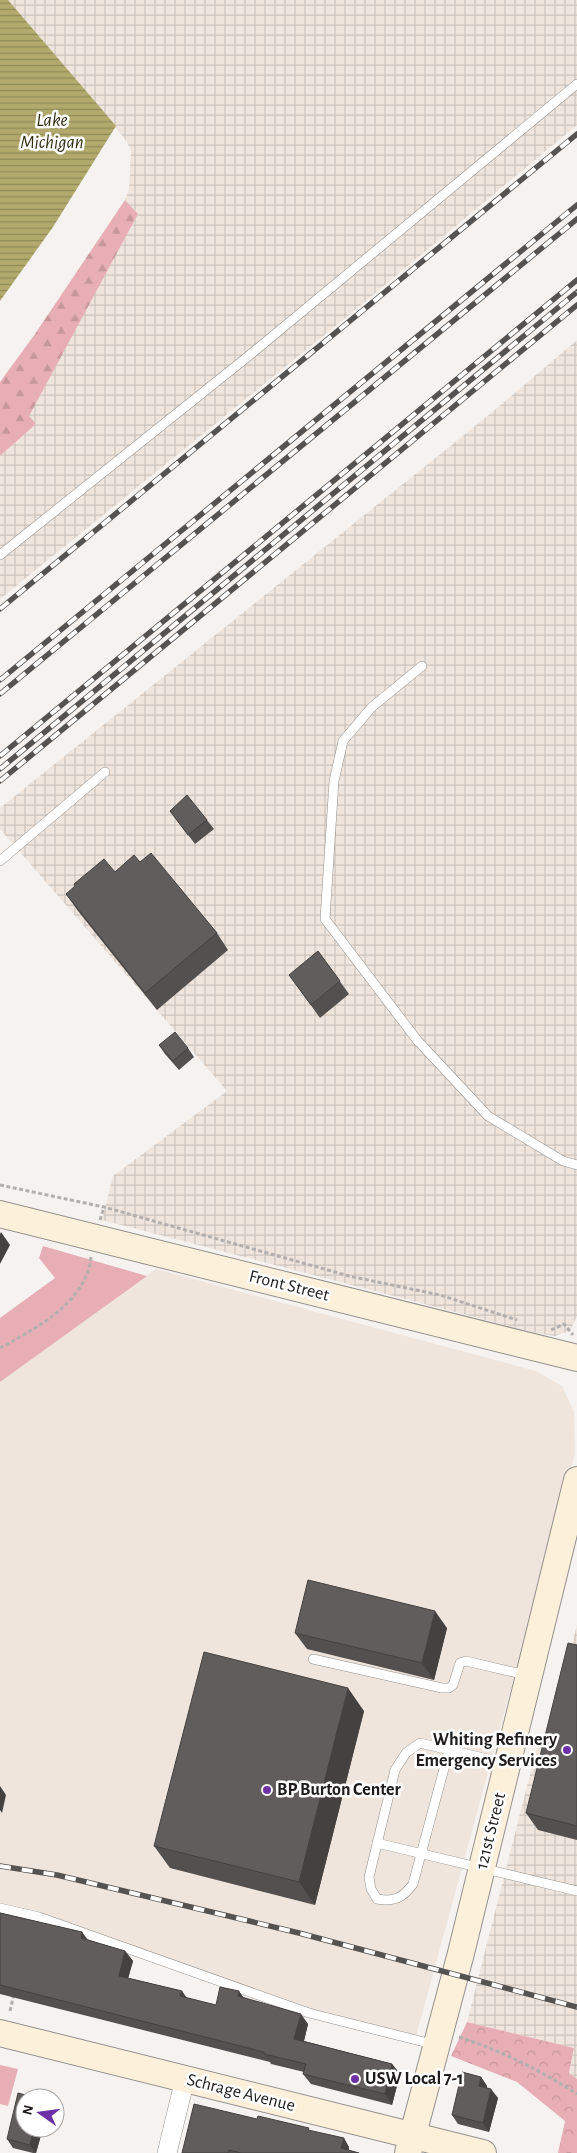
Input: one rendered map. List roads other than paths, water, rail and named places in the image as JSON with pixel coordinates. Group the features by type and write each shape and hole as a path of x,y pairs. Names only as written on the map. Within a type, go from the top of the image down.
{"street":[{"name":"Front Street","path":"0,1214 577,1358"},
{"name":"121st Street","path":"410,2145 447,2041 482,1868 577,1480"},
{"name":"Schrage Avenue","path":"5,2022 185,2079 410,2145 483,2153"},
{"path":"167,2153 185,2079"}],"lane":[{"path":"0,554 252,354 577,84"},
{"path":"422,666 372,707 343,741 334,781 325,919 417,1040 488,1116 563,1161 577,1165"},
{"path":"0,861 105,772"},
{"path":"312,1659 442,1688 449,1688 453,1685 460,1663 466,1661 529,1676"},
{"path":"449,1750 413,1884 408,1890 390,1901 378,1899 371,1889 369,1877 395,1770 406,1753 420,1744 449,1750 508,1764"},
{"path":"377,1843 577,1891"},
{"path":"0,1908 38,1917 309,2013 447,2041"}],"water":[{"name":"Lake Michigan","path":"0,0 8,0 116,126 53,227 0,301"}],"railway":[{"path":"0,609 577,134"},
{"path":"0,680 577,205"},
{"path":"0,694 577,219"},
{"path":"0,756 577,280"},
{"path":"0,769 577,292"},
{"path":"0,781 577,305"},
{"path":"0,1866 57,1875 299,1933 577,2007"}],"place":[{"name":"Whiting Refinery Emergency Services","path":"567,1750"},
{"name":"BP Burton Center","path":"267,1790"},
{"name":"USW Local 7-1","path":"355,2079"}]}
